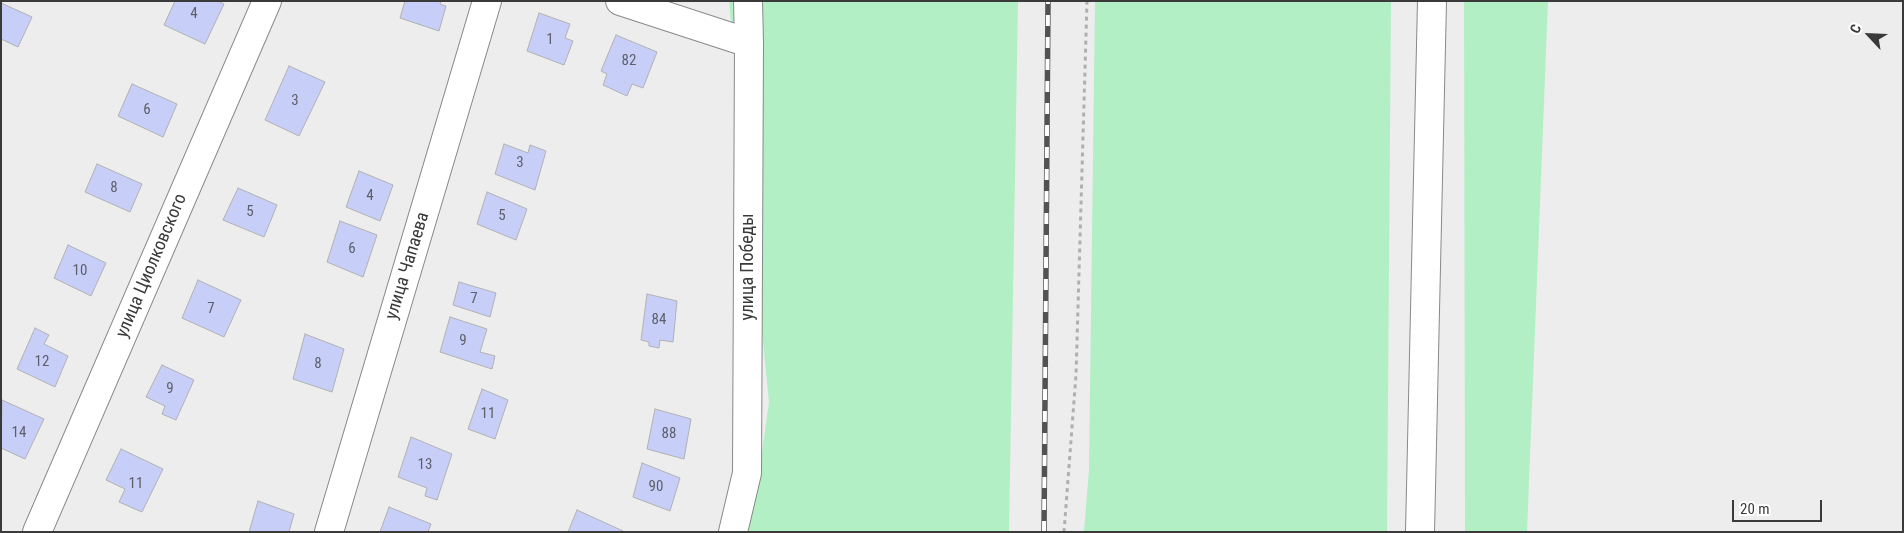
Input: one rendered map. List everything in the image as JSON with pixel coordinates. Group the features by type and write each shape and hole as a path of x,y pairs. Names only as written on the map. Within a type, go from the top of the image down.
{"street":[{"name":"улица Циолковского","path":"37,532 266,1"},
{"name":"улица Чапаева","path":"329,532 487,1"},
{"path":"620,1 749,43"},
{"name":"улица Победы","path":"733,532 747,473 748,1"},
{"path":"1420,532 1432,1"}],"path":[{"path":"1064,532 1076,375 1087,1"}],"green space":[{"path":"729,1 1018,1 1009,532 748,532 756,496 769,402"},
{"path":"1095,1 1391,1 1387,532 1084,532 1089,469"},
{"path":"1464,1 1548,1 1527,532 1465,532"}],"building":[{"path":"175,1 218,1 224,4 205,44 164,25"},
{"path":"405,1 441,1 440,4 446,6 439,31 400,18"},
{"path":"1,3 32,17 18,47 1,39"},
{"path":"539,13 570,24 565,38 573,41 564,65 527,51"},
{"path":"616,35 657,52 643,88 632,84 627,96 603,85 607,74 601,71"},
{"path":"289,66 325,82 299,136 265,120"},
{"path":"132,84 177,104 163,137 118,116"},
{"path":"504,144 528,153 530,145 546,151 535,190 495,174"},
{"path":"97,164 142,184 130,212 85,192"},
{"path":"359,171 393,185 380,221 346,207"},
{"path":"238,188 277,205 264,237 223,220"},
{"path":"487,192 527,209 516,240 477,224"},
{"path":"340,221 377,235 363,277 327,262"},
{"path":"68,245 106,263 91,296 54,278"},
{"path":"198,280 241,300 224,337 182,318"},
{"path":"459,282 496,293 490,317 453,305"},
{"path":"647,294 677,301 673,342 660,340 659,348 649,346 649,342 641,340"},
{"path":"450,317 487,329 480,352 495,356 492,369 440,352"},
{"path":"35,328 49,335 44,344 68,356 55,387 17,369"},
{"path":"305,334 344,349 332,392 293,379"},
{"path":"162,365 194,380 176,420 162,414 165,406 146,397"},
{"path":"482,389 508,400 495,439 468,429"},
{"path":"2,400 44,419 25,459 1,448"},
{"path":"655,409 691,419 684,459 647,449"},
{"path":"411,437 452,454 437,500 425,496 427,488 398,477"},
{"path":"121,449 163,469 142,512 119,502 125,489 106,480"},
{"path":"642,463 680,478 670,511 633,497"},
{"path":"258,501 294,514 289,532 249,532"},
{"path":"389,507 431,524 428,532 380,532"},
{"path":"577,510 623,531 623,532 568,532"}],"railway":[{"path":"1044,532 1048,1"}]}
